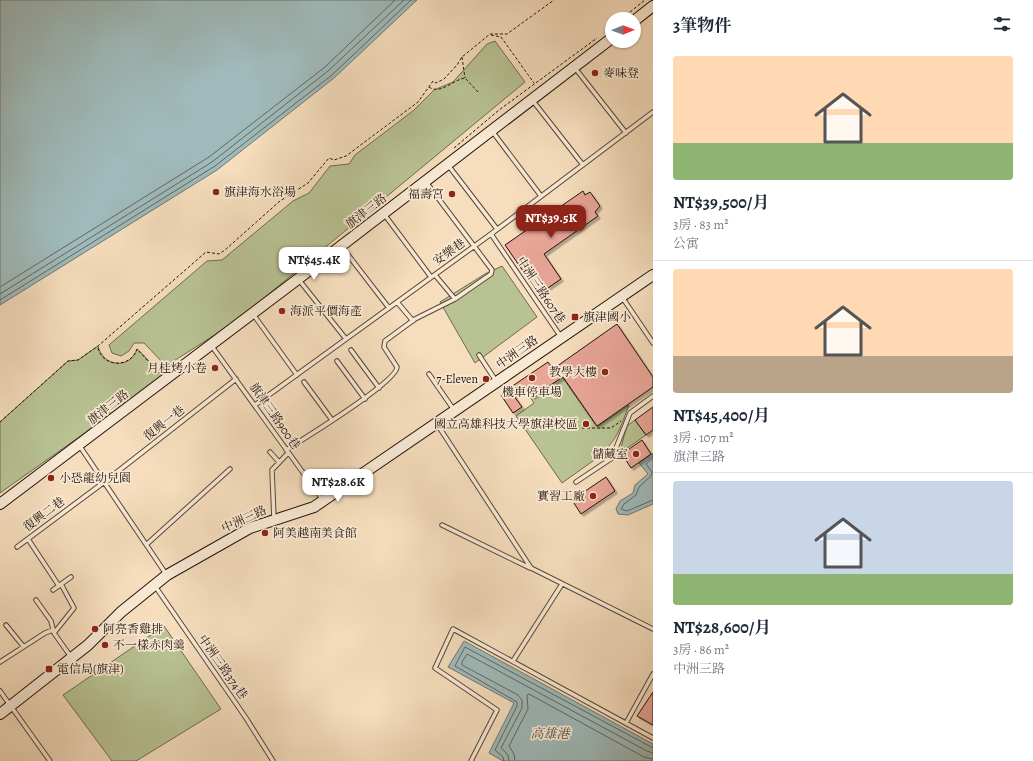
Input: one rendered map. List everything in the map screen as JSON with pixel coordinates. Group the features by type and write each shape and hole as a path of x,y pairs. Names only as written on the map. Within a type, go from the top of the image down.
{"street":[{"path":"641,15 653,6"},
{"name":"旗津三路","path":"0,504 210,344 342,246 605,43"},
{"name":"中洲三路","path":"0,714 72,658 100,634 121,612 167,575 250,528 274,519 306,511 437,424 561,337 653,275"}],"lane":[{"path":"574,67 626,133"},
{"path":"532,100 583,165"},
{"name":"安樂巷","path":"255,405 491,234 653,112"},
{"path":"492,130 541,196"},
{"path":"448,164 497,229"},
{"path":"274,519 271,472 273,467 279,462 287,451 365,399 379,388 397,370 383,344 412,321 454,299 492,273 474,246 425,182"},
{"path":"384,213 433,276 454,299"},
{"name":"中洲三路607巷","path":"491,234 561,337"},
{"path":"342,246 388,308"},
{"path":"298,279 346,339"},
{"path":"622,296 653,343"},
{"path":"398,302 412,321"},
{"path":"253,313 297,375"},
{"name":"旗津三路900巷","path":"210,344 323,500"},
{"path":"351,350 379,388"},
{"path":"479,355 497,382"},
{"path":"337,361 365,399"},
{"path":"429,374 455,411"},
{"name":"復興一巷","path":"103,483 236,379"},
{"path":"304,382 332,420"},
{"path":"576,482 612,458 630,413 653,396"},
{"path":"437,424 531,568"},
{"path":"79,445 103,483 147,544 167,575"},
{"path":"270,452 279,462"},
{"path":"147,544 230,470"},
{"name":"復興二巷","path":"17,547 103,483"},
{"path":"442,525 653,629"},
{"path":"28,539 74,608 54,632"},
{"path":"53,590 72,577"},
{"path":"513,661 562,584"},
{"name":"中洲三路374巷","path":"154,585 246,718 273,761"},
{"path":"36,600 51,621 54,632 72,658"},
{"path":"6,625 24,646"},
{"path":"470,761 497,710 435,668 453,629 653,738"},
{"path":"0,662 45,632 54,632"},
{"path":"626,723 653,674"},
{"path":"0,691 50,761"}],"path":[{"path":"0,422 68,362 78,360 98,346 206,252 219,254 225,250 280,201 308,183 329,158 334,160 346,156 418,102 433,81 436,83 444,79 457,66 462,57 490,34 508,34 554,0"},
{"path":"631,12 646,0"},
{"path":"490,34 500,37 535,84"},
{"path":"462,57 465,78 479,93"},
{"path":"428,86 434,90 439,90 457,80 465,78"},
{"path":"98,346 99,352 107,360 119,363 131,360 135,356 137,349 145,355 152,366 160,374"},
{"path":"582,428 611,428 630,413"}],"green space":[{"path":"495,41 525,82 235,322 166,366 144,343 134,343 129,351 121,356 112,353 109,345 207,261 222,260 293,201 309,193 330,166 349,164 355,155 414,110 434,90 453,82 487,44"},
{"path":"502,266 537,317 475,363 440,302 485,274"},
{"path":"98,346 105,358 111,362 117,363 123,363 129,360 134,356 137,349 164,377 0,493 0,422 68,361 78,360"},
{"path":"556,368 597,427 629,405 615,438 599,454 600,456 562,483 516,416 534,403 525,389"},
{"path":"635,420 646,435 619,454 627,426"},
{"path":"164,626 221,709 136,761 112,761 63,695"}],"water":[{"path":"0,0 417,0 334,78 217,170 0,305"},
{"path":"653,453 653,504 628,515 618,514 616,509 620,501 633,493 635,485 648,474 639,463"},
{"name":"高雄港","path":"464,641 653,744 653,761 503,761 489,753 514,703 448,667"}],"building":[{"path":"583,191 585,195 590,192 600,206 595,212 598,216 544,254 561,279 539,294 505,245"},
{"name":"教學大樓","path":"617,324 653,377 653,387 597,426 563,377 532,397 526,388 514,396 522,407 513,413 501,395 548,362 553,369"},
{"path":"653,407 653,430 646,435 635,420"},
{"name":"儲藏室","path":"642,440 651,454 631,468 622,454"},
{"name":"實習工廠","path":"606,477 615,491 581,514 572,500"},
{"path":"653,692 653,725 637,716"}],"place":[{"name":"麥味登","path":"595,73"},
{"name":"旗津海水浴場","path":"216,192"},
{"name":"福壽宮","path":"452,194"},
{"name":"海派平價海產","path":"282,311"},
{"name":"旗津國小","path":"575,317"},
{"name":"月桂烤小卷","path":"215,368"},
{"name":"教學大樓","path":"605,372"},
{"name":"機車停車場","path":"532,378"},
{"name":"7-Eleven","path":"486,379"},
{"name":"國立高雄科技大學旗津校區","path":"586,424"},
{"name":"儲藏室","path":"636,454"},
{"name":"小恐龍幼兒園","path":"51,478"},
{"name":"實習工廠","path":"593,496"},
{"name":"阿美越南美食館","path":"265,533"},
{"name":"阿亮香雞排","path":"95,629"},
{"name":"不一樣赤肉羹","path":"105,645"},
{"name":"電信局(旗津)","path":"49,669"}]}
